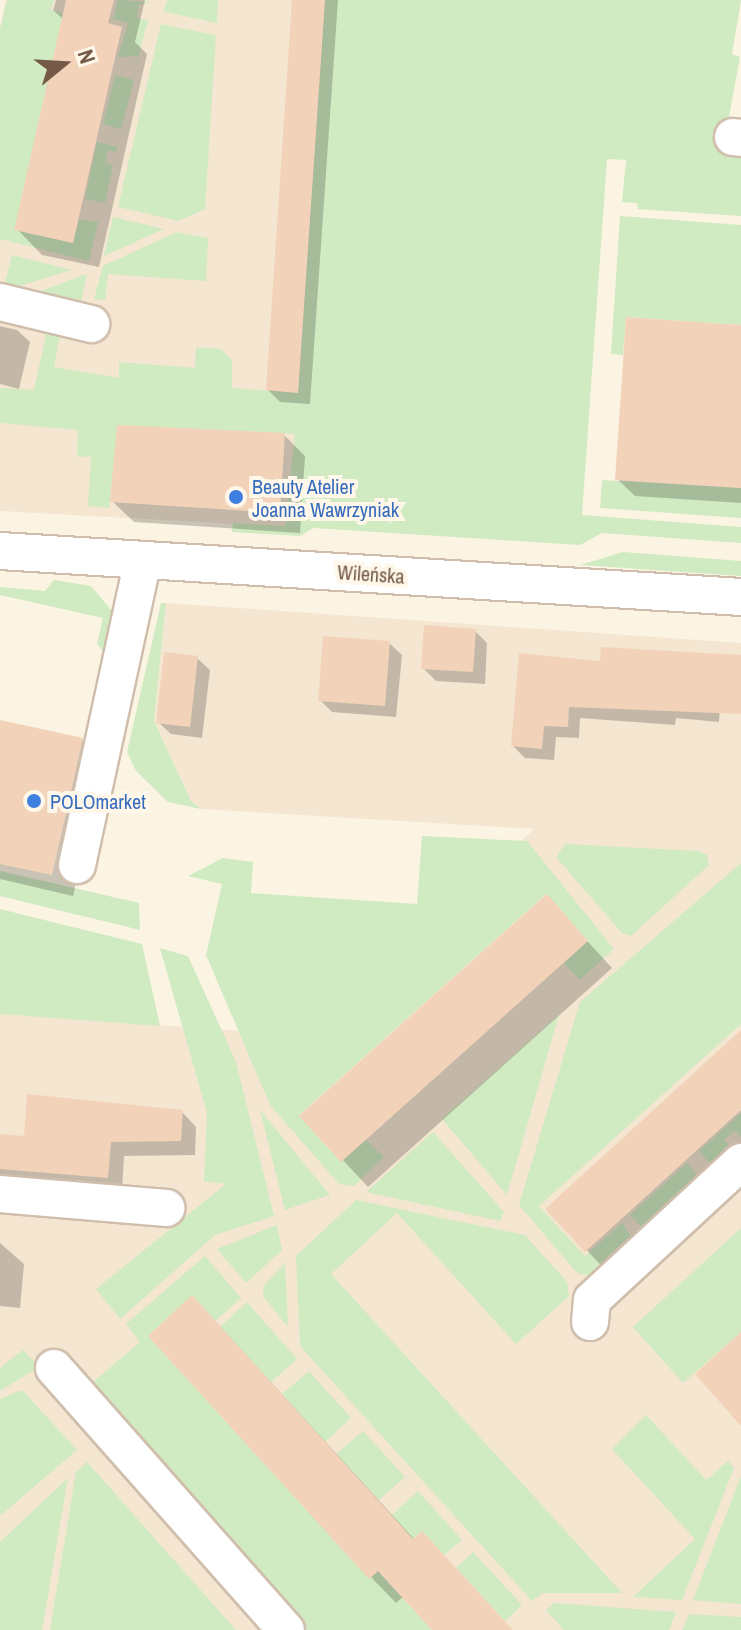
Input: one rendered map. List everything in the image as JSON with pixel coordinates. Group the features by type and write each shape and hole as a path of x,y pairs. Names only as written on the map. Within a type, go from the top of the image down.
{"street":[{"path":"0,302 91,324"},
{"name":"Wileńska","path":"0,551 741,597"},
{"path":"77,865 143,560"},
{"path":"590,1322 592,1300 741,1162"},
{"path":"0,1194 166,1208"},
{"path":"54,1368 286,1630"}],"shaded area":[{"path":"6,0 349,0 313,528 0,511 0,26"},
{"path":"166,603 741,643 741,1630 0,1630 0,1014 311,1036 534,829 201,809 191,801 154,721"}],"green space":[{"path":"7,0 54,0 51,10 63,13 73,243 79,219 98,222 89,261 0,239 0,29"},
{"path":"118,0 151,2 139,5 137,18 148,20 137,62 137,56 118,57 128,23 113,19"},
{"path":"167,0 218,0 217,23 164,12"},
{"path":"325,0 741,0 732,54 740,57 723,149 741,152 741,216 638,209 637,203 622,202 626,160 607,159 582,515 741,527 741,543 602,533 580,545 313,528 300,536 232,532 233,523 285,526 295,434 118,425 109,508 88,506 91,457 77,456 78,430 0,423 0,388 34,390 48,326 61,330 54,367 119,378 119,362 195,368 196,347 221,349 232,360 232,388 298,393"},
{"path":"161,24 216,35 205,209 179,221 118,207"},
{"path":"115,75 134,80 121,129 103,124"},
{"path":"97,142 118,147 116,152 108,150 105,162 113,165 105,203 85,199"},
{"path":"620,216 741,225 741,325 626,317 623,355 611,354"},
{"path":"113,217 164,229 104,256"},
{"path":"177,232 208,238 206,281 108,274 105,300 94,299 103,266"},
{"path":"12,255 72,270 3,291"},
{"path":"87,274 79,310 24,297"},
{"path":"602,480 741,488 741,518 600,508"},
{"path":"623,552 741,561 741,576 580,565"},
{"path":"54,580 91,586 112,611 86,735 103,651 97,644 103,618 0,595 0,587 45,591"},
{"path":"161,603 166,603 154,721 191,801 201,809 168,802 136,771 127,752"},
{"path":"422,836 527,841 614,949 580,980 564,963 588,941 546,894 299,1115 341,1162 366,1140 384,1157 354,1186 339,1184 270,1105 206,955 222,884 188,876 223,858 253,862 251,893 417,904"},
{"path":"565,844 699,851 707,855 709,865 631,936 622,933 556,857"},
{"path":"741,863 741,1024 539,1206 585,1256 622,1223 632,1238 590,1276 577,1273 519,1205 580,1002"},
{"path":"0,871 139,903 140,930 0,896"},
{"path":"0,909 142,944 160,1026 0,1014"},
{"path":"160,948 188,956 236,1062 274,1216 215,1235 120,1319 96,1289 226,1184 204,1181 207,1113"},
{"path":"559,1015 507,1195 442,1119"},
{"path":"260,1110 330,1195 285,1210"},
{"path":"741,1113 741,1137 735,1131 724,1139 731,1149 711,1165 699,1151"},
{"path":"433,1132 504,1212 500,1221 366,1192"},
{"path":"687,1163 698,1176 643,1229 630,1215"},
{"path":"356,1200 525,1235 567,1282 569,1296 516,1344 397,1213 331,1274 622,1593 543,1593 532,1601 300,1346 296,1256"},
{"path":"277,1225 282,1250 246,1283 217,1249"},
{"path":"741,1228 741,1332 683,1383 633,1327"},
{"path":"205,1256 241,1298 215,1321 192,1296 148,1336 369,1578 378,1571 432,1630 307,1630 95,1388 93,1382 140,1342 126,1324"},
{"path":"285,1263 288,1327 263,1296 264,1285"},
{"path":"247,1302 297,1359 271,1382 220,1327"},
{"path":"23,1350 39,1367 0,1391 0,1368"},
{"path":"309,1371 351,1418 325,1442 282,1394"},
{"path":"22,1390 77,1450 0,1516 0,1399"},
{"path":"646,1415 706,1480 728,1461 734,1468 682,1600 633,1597 695,1539 612,1449"},
{"path":"363,1431 405,1477 379,1500 336,1454"},
{"path":"87,1462 236,1630 50,1630 76,1472"},
{"path":"741,1476 741,1604 693,1600"},
{"path":"68,1478 42,1630 0,1630 0,1542"},
{"path":"418,1491 462,1540 444,1555 422,1531 413,1539 392,1515"},
{"path":"473,1552 522,1605 505,1621 456,1568"},
{"path":"555,1603 676,1612 669,1630 564,1630 546,1610"},
{"path":"689,1614 741,1617 741,1630 682,1630"}],"building":[{"path":"66,0 114,0 108,23 122,27 73,243 14,230"},
{"path":"292,0 325,0 298,393 266,390"},
{"path":"626,317 741,325 741,488 615,480"},
{"path":"117,425 285,433 280,513 110,502"},
{"path":"424,625 476,629 473,672 421,669"},
{"path":"323,636 390,641 385,706 318,701"},
{"path":"601,647 741,655 741,714 569,707 568,727 544,726 542,749 511,746 519,653 600,661"},
{"path":"164,652 198,656 190,727 156,723"},
{"name":"POLOmarket","path":"0,720 83,738 52,875 0,864"},
{"path":"547,894 588,941 341,1162 299,1116"},
{"path":"741,1030 741,1110 585,1252 545,1209"},
{"path":"27,1094 183,1110 181,1141 111,1142 108,1178 0,1169 0,1134 24,1136"},
{"path":"192,1295 413,1539 422,1531 513,1630 432,1630 378,1571 369,1579 148,1336"},
{"path":"741,1332 741,1426 695,1374"}],"place":[{"name":"Beauty Atelier Joanna Wawrzyniak","path":"236,497"},
{"name":"POLOmarket","path":"34,801"}]}
